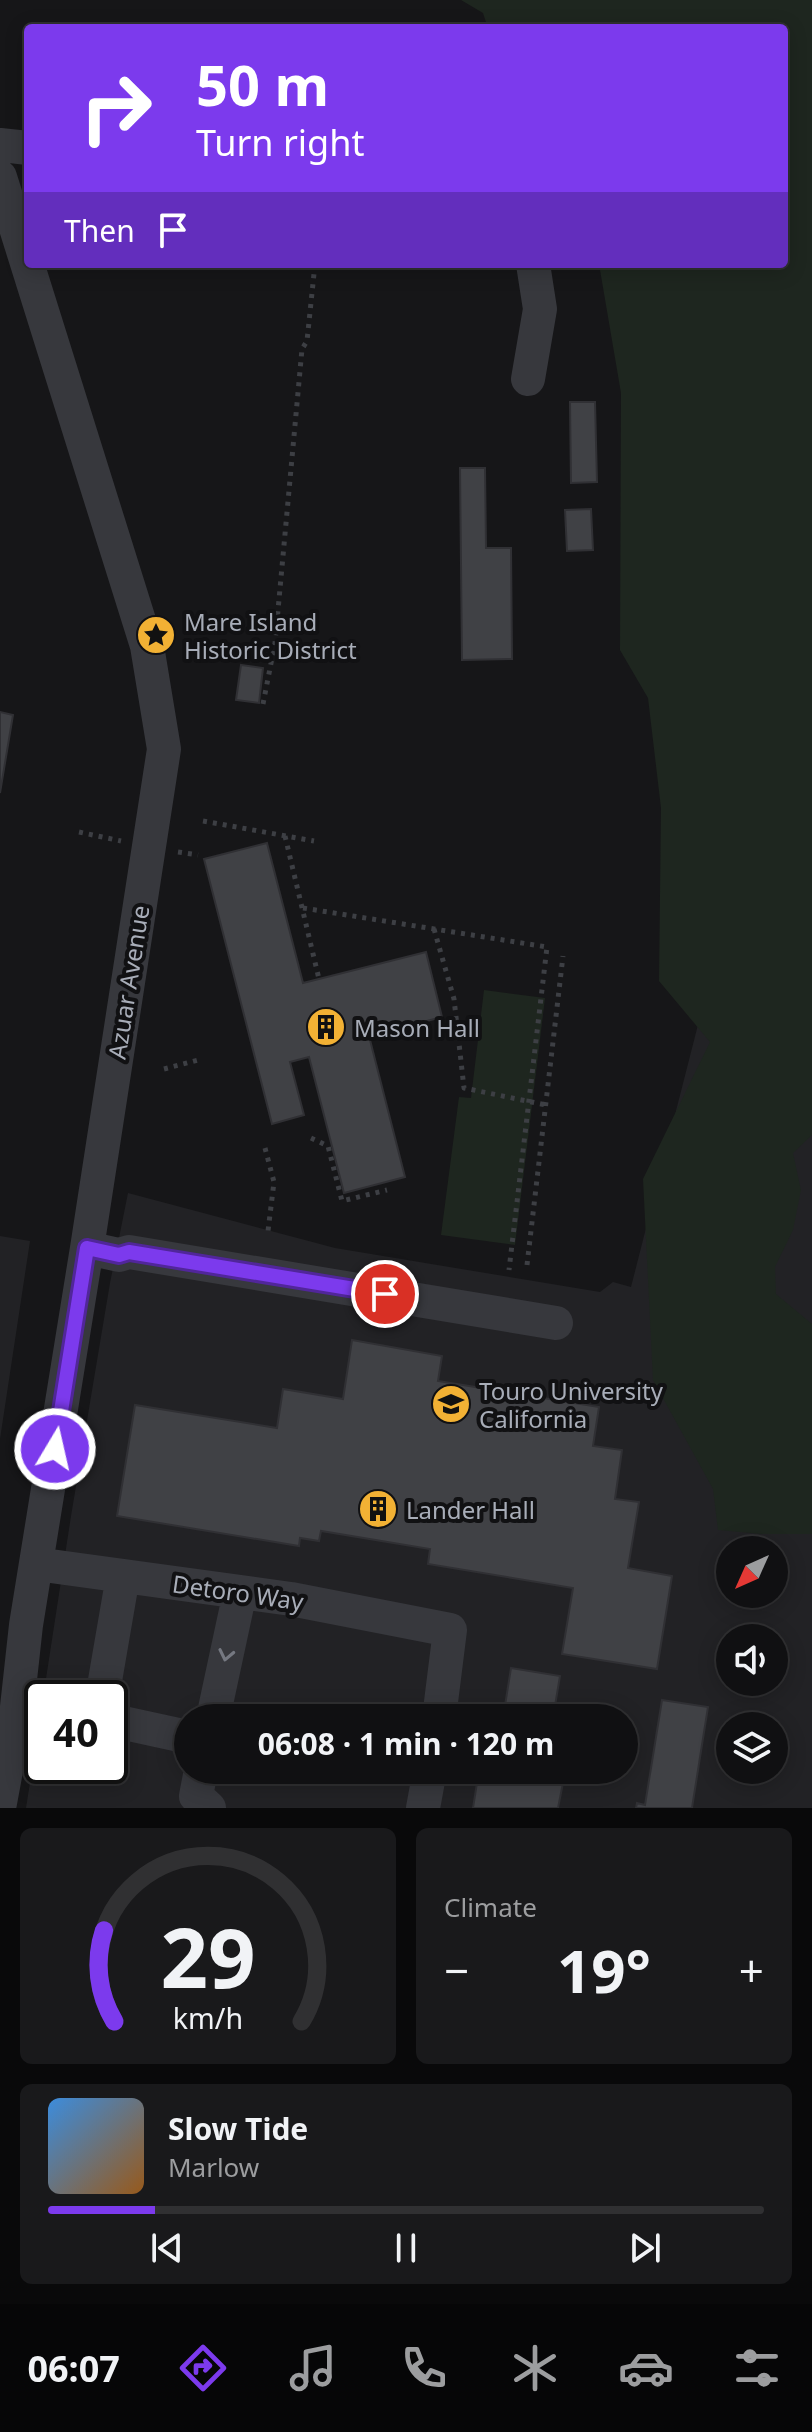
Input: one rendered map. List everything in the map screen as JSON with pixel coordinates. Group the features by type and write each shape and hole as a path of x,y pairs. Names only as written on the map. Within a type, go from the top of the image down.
{"street":[{"path":"0,145 24,148"},
{"name":"Azuar Avenue","path":"0,177 24,254"},
{"name":"Azuar Avenue","path":"0,1803 16,1716 13,1623 36,1564 164,749 147,646 29,268"},
{"path":"528,379 540,309 534,268"},
{"path":"87,1248 119,1255 129,1252 556,1323"},
{"name":"Detoro Way","path":"36,1564 291,1599 450,1630 441,1704"},
{"path":"105,1680 123,1576"},
{"path":"216,1704 240,1592"},
{"path":"128,1724 174,1734"},
{"path":"423,1808 427,1784"}],"path":[{"path":"263,704 275,643 302,349 307,341 315,268"},
{"path":"203,821 314,841"},
{"path":"285,836 319,979"},
{"path":"303,908 547,947 509,1270"},
{"path":"434,929 454,999 464,1088 546,1105"},
{"path":"527,1265 563,956"},
{"path":"164,1069 202,1059"},
{"path":"311,1138 328,1146 342,1201 387,1190"},
{"path":"265,1148 274,1182 268,1231"}],"shaded area":[{"path":"461,0 812,0 812,1135 793,1153 801,1190 793,1230 775,1267 776,1294 812,1324 812,1534 718,1530 713,1489 653,1380 643,1179 710,1042 659,981 661,808 648,698 620,650 621,393 600,268 788,268 788,24 487,24 483,13"},
{"name":"Touro University California","path":"713,966 812,976 812,1808 26,1808 30,1784 128,1784 128,1680 46,1680 110,1283 128,1193 335,1248 600,1292 613,1282 631,1287"},
{"path":"484,990 545,998 515,1245 441,1235 459,1097 471,1098"},
{"path":"0,1236 30,1241 0,1439"}],"building":[{"path":"570,402 595,402 597,482 571,483"},
{"path":"460,468 485,468 486,548 511,548 512,659 462,660"},
{"path":"591,509 593,550 567,551 565,510"},
{"path":"241,665 263,668 259,703 236,700"},
{"path":"0,712 13,715 0,793"},
{"name":"Mason Hall","path":"267,843 303,983 426,952 442,1017 369,1036 405,1177 344,1193 309,1057 290,1062 304,1115 272,1124 204,859"},
{"name":"Lander Hall","path":"352,1340 442,1356 438,1381 599,1407 593,1446 622,1450 615,1499 639,1502 628,1568 672,1576 657,1669 562,1654 573,1588 428,1564 430,1549 321,1531 319,1541 300,1538 299,1546 117,1516 135,1405 277,1428 283,1389 343,1399"},
{"path":"511,1668 560,1676 555,1704 505,1704"},
{"path":"662,1700 708,1707 692,1808 636,1808 637,1803 645,1805"},
{"path":"477,1784 563,1784 558,1808 473,1808"}],"place":[{"name":"Mare Island Historic District","path":"156,635"},
{"name":"Mason Hall","path":"326,1027"},
{"name":"Touro University California","path":"451,1404"},
{"name":"Lander Hall","path":"378,1509"}],"route":[{"path":"55,1449 87,1248 119,1255 129,1252 385,1294"}]}
